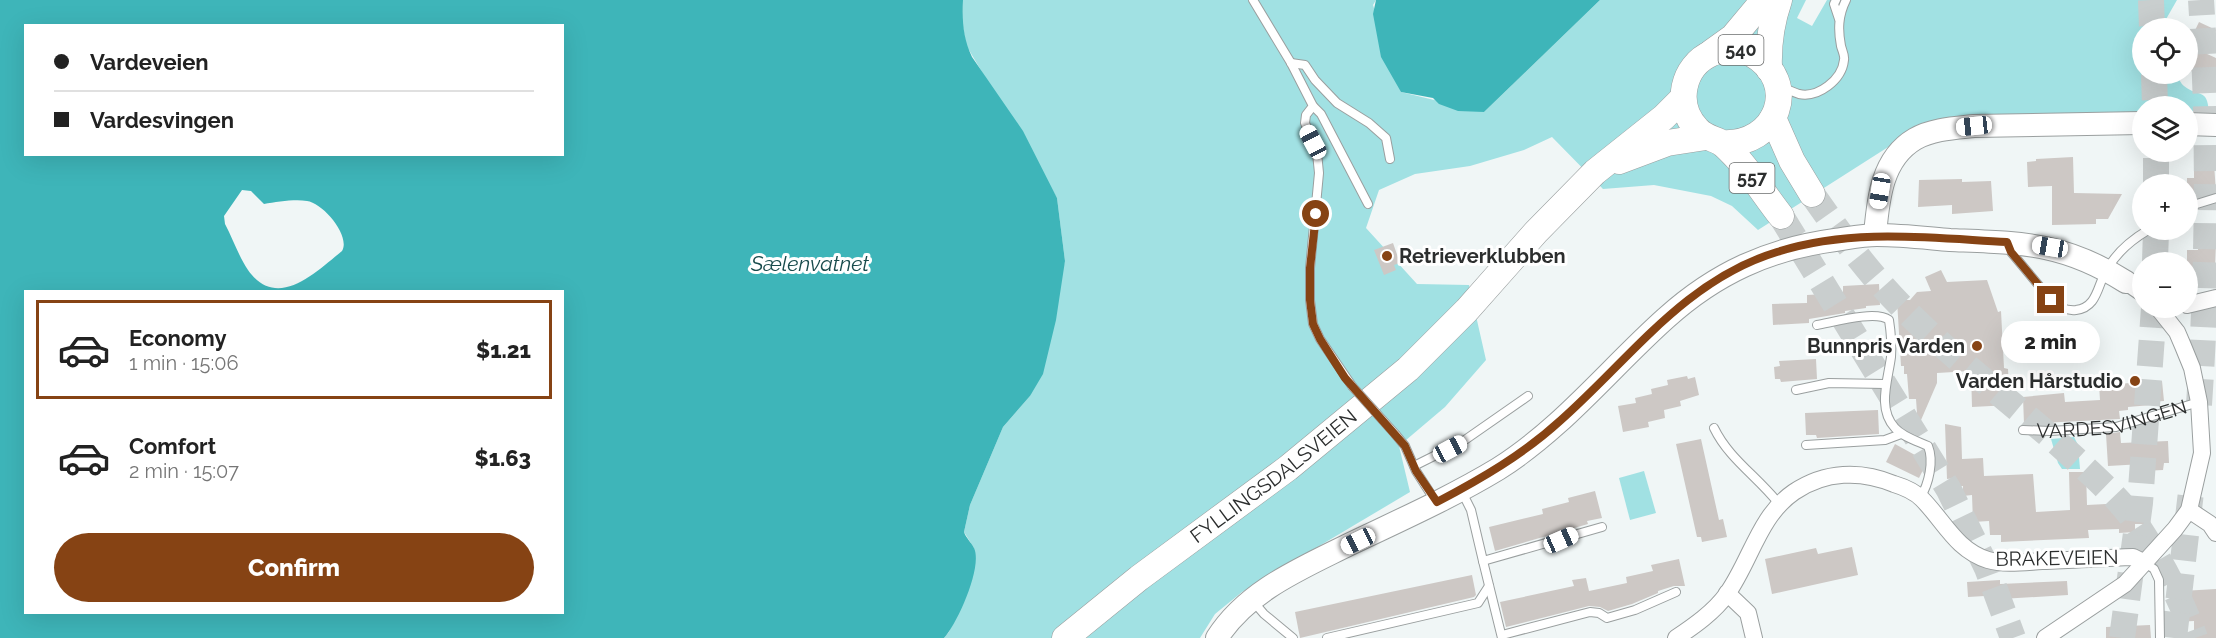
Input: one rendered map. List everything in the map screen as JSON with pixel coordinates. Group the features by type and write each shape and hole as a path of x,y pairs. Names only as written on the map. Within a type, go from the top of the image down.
{"main road":[{"name":"540","path":"1714,140 1733,144 1751,139 1766,128 1773,118 1777,108 1769,36 1777,3"},
{"name":"540","path":"1683,98 1684,85 1689,74 1706,56 1777,3"},
{"name":"540","path":"1706,56 1726,50 1747,52 1760,58 1773,77"},
{"path":"1683,98 1690,120 1714,140"},
{"name":"FYLLINGSDALSVEIEN","path":"1065,638 1148,571 1288,468 1408,369 1452,326 1536,232 1595,172 1664,117 1683,98"},
{"name":"557","path":"1773,118 1792,161 1812,194"},
{"path":"1875,235 1879,200 1886,174 1903,149 1915,139 1946,129 1974,126 2132,123"},
{"path":"2198,124 2216,125"},
{"name":"FYLLINGSDALSVEIEN","path":"1595,172 1666,143 1714,140"},
{"name":"557","path":"1714,140 1737,158 1781,216"},
{"path":"1216,638 1231,619 1268,587 1299,569 1437,502 1498,469 1527,449 1562,420 1665,318 1717,279 1757,258 1819,242 1875,235 2007,242 2050,247 2069,253 2106,269 2132,287"}],"street":[{"path":"2198,302 2216,298"},
{"name":"VARDESVINGEN","path":"2045,638 2116,590 2175,530 2188,510 2202,453 2199,402 2192,368 2171,318"},
{"name":"BRAKEVEIEN","path":"1676,638 1695,625 1727,593 1761,531 1779,504 1795,491 1830,476 1855,474 1885,480 1920,498 1961,546 1972,554 1991,561 2021,562 2133,557 2145,563"},
{"path":"2188,510 2214,525"},
{"path":"1727,593 1748,613 1754,638"}],"lane":[{"path":"1253,0 1291,63 1313,106 1321,114 1368,204"},
{"path":"1773,77 1801,94 1830,86 1838,75 1844,60 1839,34 1839,19 1834,4 1836,0"},
{"path":"1839,19 1846,0"},
{"path":"1291,63 1305,65 1315,80 1337,103 1369,123 1386,138 1390,159"},
{"path":"1313,106 1305,115 1305,123 1317,153 1319,173 1310,268 1313,324 1320,339 1352,386 1405,446 1414,466 1437,502"},
{"path":"2198,204 2216,198"},
{"path":"2007,242 2011,252 2051,300 2069,311 2081,309 2092,303 2106,269 2133,240"},
{"path":"1816,325 1861,317 1888,318 1892,339 1886,384 1886,413 1901,434 1928,446 1931,453 1926,490 1920,498"},
{"path":"1796,390 1829,384 1886,384"},
{"path":"1414,466 1462,442 1528,396"},
{"name":"VARDESVINGEN","path":"2024,430 2050,431 2116,427 2199,402"},
{"path":"1714,428 1722,444 1732,456 1770,492 1779,504"},
{"path":"1806,445 1886,440 1901,434"},
{"path":"1461,489 1471,510 1502,636 1590,612 1607,618 1635,610 1676,592"},
{"path":"1483,561 1602,526"},
{"path":"2145,563 2154,569 2159,580 2160,638"},
{"path":"1327,638 1478,603 1490,586"},
{"path":"1252,600 1264,614 1293,638"}],"shaded area":[{"path":"963,0 1376,0 1373,5 1401,92 1484,112 1600,0 1806,0 1797,18 1812,26 1827,0 2177,0 2167,18 2132,18 2132,84 2182,84 2189,90 2204,96 2209,112 2198,115 2198,96 2132,96 2132,115 1907,135 1758,230 1732,206 1711,196 1654,185 1603,189 1552,137 1524,150 1470,166 1415,174 1379,190 1366,228 1417,284 1469,285 1486,360 1445,407 1399,446 1410,492 1242,592 1215,614 1200,638 944,638 949,632 974,548 964,532 970,505 1003,427 1030,396 1065,261 1057,198 966,45 962,22"},
{"path":"2074,437 2078,445 2080,469 2062,469 2051,439"},
{"path":"1644,471 1656,513 1630,520 1619,478"}],"water":[{"name":"Sælenvatnet","path":"0,0 963,0 964,29 972,57 1023,131 1057,198 1065,261 1056,320 1043,374 1030,396 1003,427 970,505 964,532 974,548 975,568 962,608 944,638 0,638","holes":["242,190 251,191 264,204 291,201 313,203 327,214 339,229 343,237 342,251 320,269 296,284 283,288 271,287 259,282 248,270 225,224 224,216"]},
{"path":"1376,0 1600,0 1484,112 1458,111 1439,104 1433,98 1401,92 1381,57 1373,14"}],"building":[{"path":"2199,22 2216,30 2205,53 2216,58 2216,83 2198,74"},
{"path":"2073,157 2074,193 2122,194 2108,219 2096,219 2096,224 2052,225 2052,186 2028,187 2027,162 2036,161 2036,159"},
{"path":"2194,164 2214,164 2216,192 2198,197 2198,174 2194,174"},
{"path":"1962,179 1962,182 1991,181 1993,211 1952,214 1952,205 1918,207 1919,180"},
{"name":"Retrieverklubben","path":"1393,243 1400,263 1394,265 1396,270 1384,275 1374,250"},
{"path":"2198,243 2216,243 2215,268 2201,268 2202,277 2198,277 2198,252 2187,252 2187,250 2198,250"},
{"path":"1941,270 1947,282 1987,280 1998,312 2001,311 2004,368 2008,369 2010,405 1972,407 1971,371 1937,373 1937,383 1918,427 1916,399 1909,399 1907,374 1904,374 1904,366 1901,366 1897,300 1910,300 1917,292 1931,291 1925,277"},
{"path":"1879,284 1880,305 1809,319 1809,323 1773,325 1772,304 1807,303 1807,295 1843,293 1843,286"},
{"path":"1816,359 1817,379 1781,382 1780,379 1775,379 1774,367 1780,366 1779,361"},
{"path":"1687,376 1688,379 1695,377 1699,395 1680,401 1681,406 1664,410 1665,418 1648,422 1649,427 1623,432 1618,406 1636,403 1635,398 1652,394 1651,389 1668,385 1667,380"},
{"path":"2162,381 2164,401 2151,402 2151,405 2128,407 2128,410 2119,411 2120,419 2024,424 2023,397 2064,393 2065,402 2100,400 2099,385"},
{"path":"1878,410 1879,434 1817,438 1816,435 1806,435 1805,413"},
{"path":"1945,424 1961,427 1962,459 1983,458 1984,476 2033,474 2036,512 2070,510 2069,472 2086,472 2087,505 2144,502 2145,524 2135,524 2135,532 2119,533 2119,529 2088,530 2089,538 2001,542 2001,535 1990,535 1989,521 1973,522 1972,495 1963,496 1963,486 1955,486 1955,478 1947,479"},
{"path":"2120,432 2121,443 2168,441 2169,463 2164,463 2163,470 2143,471 2143,464 2108,466 2106,434"},
{"path":"1701,439 1719,520 1723,519 1727,537 1702,542 1701,537 1697,537 1676,444"},
{"path":"1895,444 1924,460 1924,468 1919,478 1886,462"},
{"path":"1595,491 1602,518 1495,551 1489,527 1543,514 1542,509 1569,502 1568,498"},
{"path":"1852,547 1858,575 1772,594 1765,559 1816,548 1818,554"},
{"path":"1679,559 1685,586 1674,586 1658,591 1632,604 1608,611 1600,607 1589,606 1506,627 1500,602 1574,586 1572,580 1586,578 1589,591 1627,583 1626,577 1653,571 1651,565"},
{"path":"1472,575 1476,595 1474,597 1300,638 1295,612"},
{"path":"2000,580 2000,584 2067,581 2068,595 2001,599 2001,595 1968,597 1967,582"},
{"path":"2216,589 2216,638 2194,638 2194,621 2176,622 2175,608 2183,608 2182,591"},
{"path":"2150,625 2151,638 2106,638 2106,627"}],"tunnel":[{"path":"2151,0 2152,18"},
{"path":"2199,405 2207,202 2206,101 2201,0"},
{"path":"2154,84 2155,96"},
{"path":"2156,162 2156,174"},
{"path":"1812,194 1858,257 1910,315 2063,448 2120,502 2132,517 2162,566 2177,594 2195,638"},
{"path":"1781,216 1949,490 1987,568 2013,638"},
{"path":"2155,252 2156,240"},
{"path":"2122,638 2140,503 2153,318"},
{"path":"2174,638 2191,492"}],"place":[{"name":"Retrieverklubben","path":"1387,256"},
{"name":"Bunnpris Varden","path":"1977,346"},
{"name":"Varden Hårstudio","path":"2135,381"}],"route":[{"path":"1316,214 1310,268 1313,324 1345,378 1405,446 1416,471 1437,502 1498,469 1527,449 1562,420 1683,303 1717,279 1757,258 1819,242 1875,235 2007,242 2011,252 2051,300"}]}
